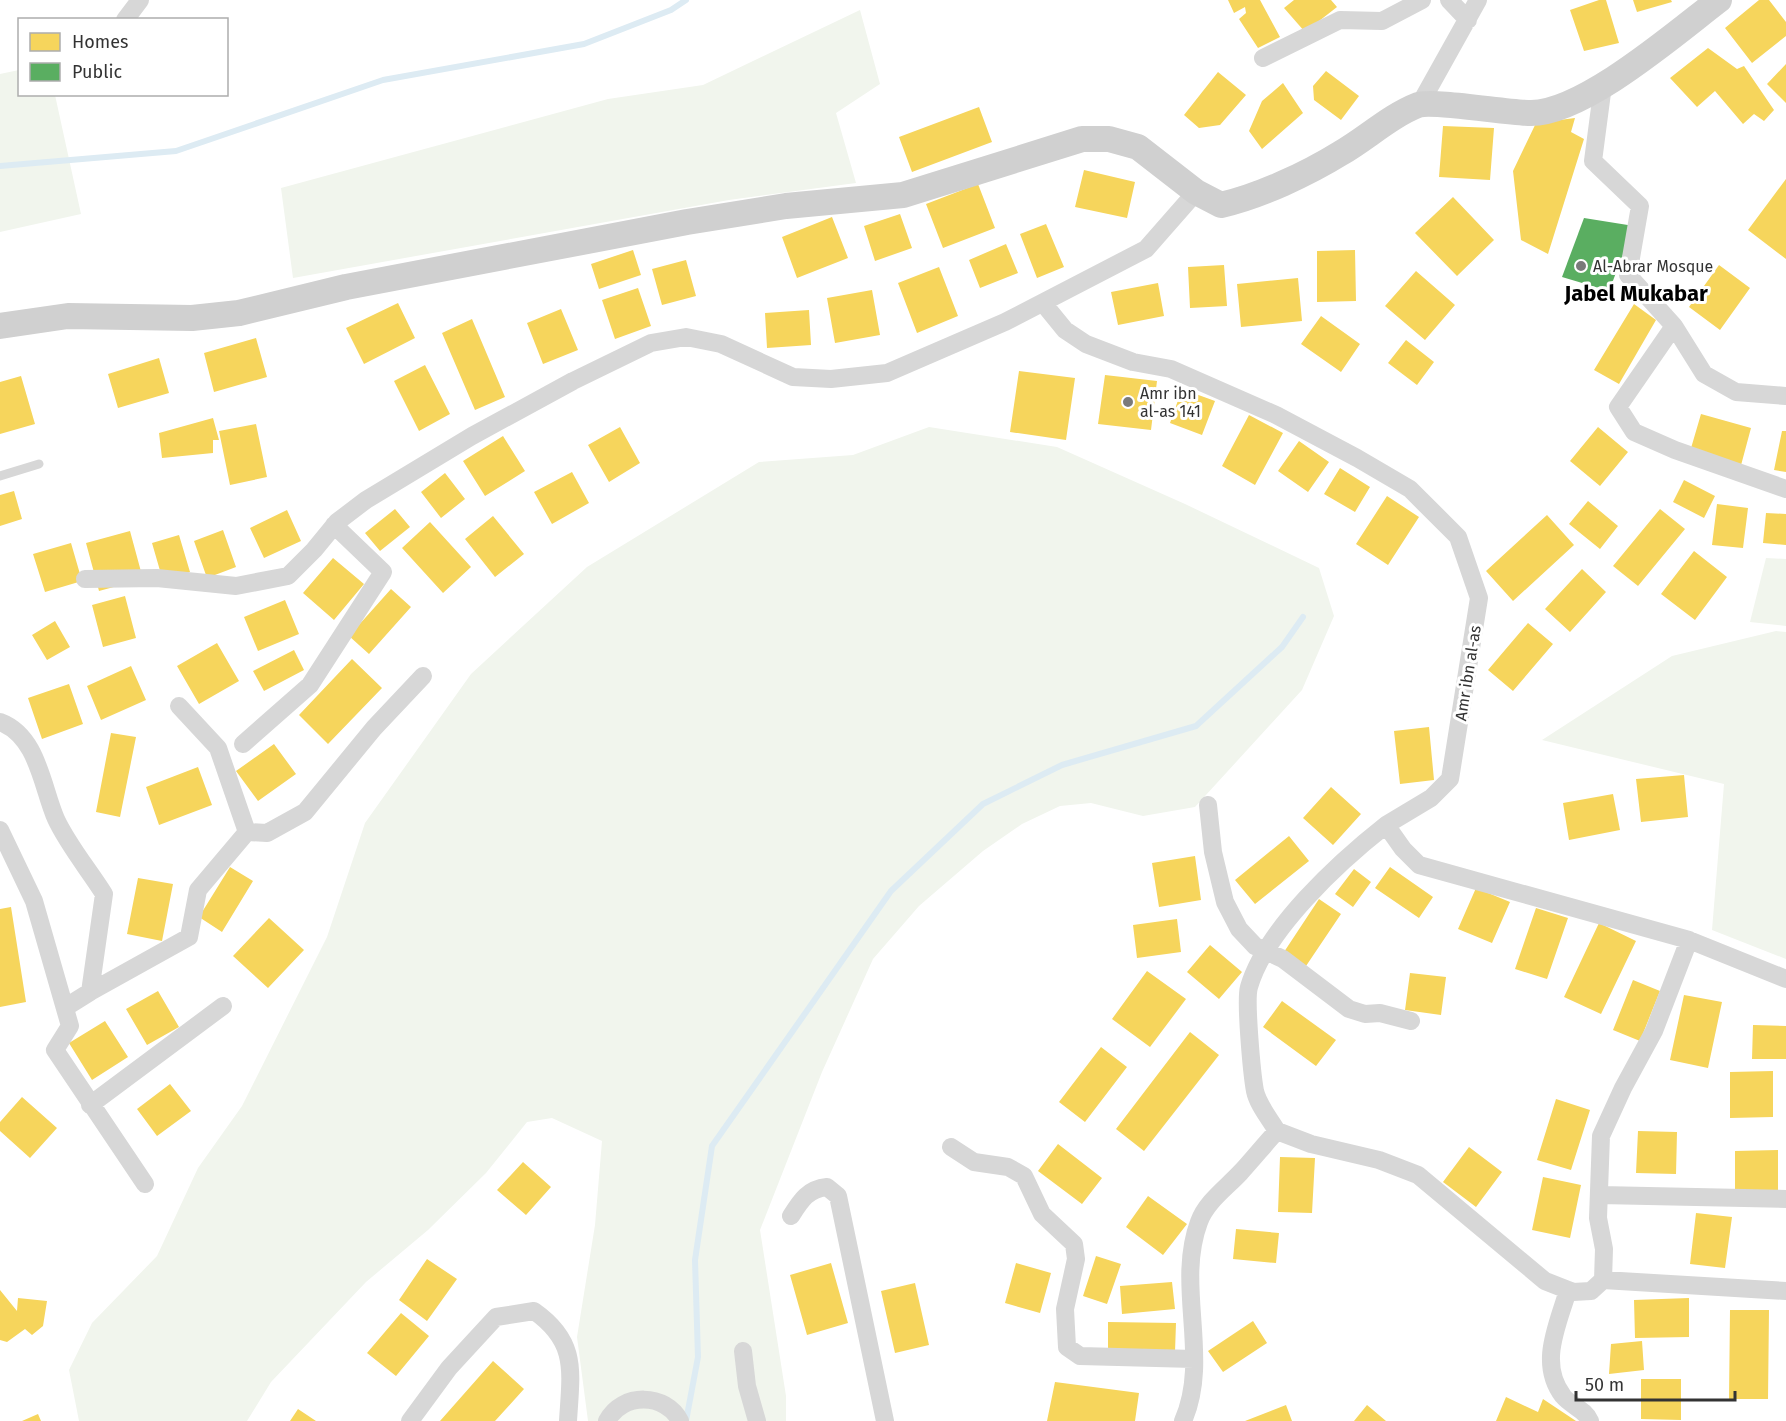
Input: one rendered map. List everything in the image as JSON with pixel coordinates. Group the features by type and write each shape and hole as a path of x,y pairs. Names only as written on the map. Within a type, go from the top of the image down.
{"street":[{"path":"126,18 140,0"},
{"path":"1263,58 1340,20 1382,21 1422,0"},
{"path":"1449,0 1468,20"},
{"path":"0,326 68,316 192,318 239,313 346,287 676,224 786,206 903,195 1082,139 1108,139 1138,147 1196,192 1221,205 1252,198 1341,154 1386,123 1420,104 1478,0"},
{"path":"1420,104 1533,113 1558,107 1625,73 1719,0"},
{"path":"1603,85 1593,161 1640,206 1628,274 1674,326 1704,374 1736,392 1786,396"},
{"path":"85,579 157,578 236,586 288,576 334,525 366,500 472,436 573,381 651,343 686,337 721,344 793,377 831,379 887,373 1042,303 1146,249 1196,192"},
{"name":"Amr ibn al-as","path":"1042,303 1065,330 1086,344 1133,362 1171,369 1276,415 1410,489 1458,537 1479,598 1450,779 1431,798 1386,825 1348,855 1293,913 1266,952 1248,988 1255,1094 1277,1131"},
{"path":"1674,326 1618,407 1634,432 1675,450 1786,489"},
{"path":"243,744 310,686 382,572 334,525"},
{"path":"247,832 267,833 305,812 374,728 423,676"},
{"path":"179,706 218,748 247,832"},
{"path":"0,722 11,726 33,754 57,820 104,894 90,992"},
{"path":"1208,805 1213,852 1225,902 1239,929 1255,946 1305,974 1349,1009 1365,1014 1380,1013 1411,1021"},
{"path":"1386,825 1403,849 1419,865 1689,940 1786,979"},
{"path":"0,830 33,901 66,1007 70,1026 55,1050 145,1184"},
{"path":"66,1007 189,937 198,890 247,832"},
{"path":"1186,1420 1194,1359 1188,1263 1199,1220 1214,1199 1277,1131 1311,1144 1380,1160 1418,1175 1545,1281 1568,1290 1591,1291 1603,1280 1605,1263 1598,1218 1601,1136 1623,1088 1654,1031 1689,940"},
{"path":"90,1105 223,1006"},
{"path":"951,1147 974,1162 1008,1167 1024,1176 1042,1214 1074,1244 1076,1259 1065,1309 1067,1347 1080,1356 1194,1359"},
{"path":"791,1216 801,1200 814,1188 827,1187 838,1196 885,1421"},
{"path":"1600,1195 1786,1199"},
{"path":"1603,1280 1786,1291"},
{"path":"1568,1290 1550,1349 1551,1374 1564,1397 1588,1416 1590,1421"},
{"path":"410,1421 448,1368 496,1317 534,1311 551,1323 569,1351 568,1421"},
{"path":"743,1350 747,1386 757,1421"},
{"path":"607,1421 612,1412 625,1401 637,1400 667,1406 680,1421"}],"lane":[{"path":"0,476 39,464"}],"shaded area":[{"path":"860,10 880,84 836,113 856,183 729,200 293,278 281,188 608,99 703,85"},
{"path":"18,70 18,96 55,96 81,214 0,232 0,74"},
{"path":"929,427 1057,447 1185,504 1319,568 1334,616 1302,690 1195,807 1143,816 1091,803 1060,806 1022,824 983,851 919,906 873,959 822,1072 760,1230 786,1396 786,1421 588,1421 577,1337 595,1225 602,1141 552,1118 527,1122 486,1173 428,1230 366,1282 271,1382 247,1421 79,1421 69,1370 92,1323 157,1256 198,1168 242,1106 327,937 365,823 471,674 587,567 759,462 853,455"},
{"path":"1766,558 1786,559 1786,626 1750,622"},
{"path":"1776,631 1786,632 1786,959 1712,930 1724,784 1542,740 1672,656"}],"building: Homes":[{"path":"1228,0 1260,0 1280,37 1258,48 1239,19 1246,13 1245,7 1234,13"},
{"path":"1294,0 1331,0 1337,7 1305,32 1284,8"},
{"path":"1599,0 1606,0 1619,43 1584,51 1570,10"},
{"path":"1633,0 1671,0 1672,2 1637,12"},
{"path":"1759,0 1769,0 1786,22 1786,36 1752,63 1725,28"},
{"path":"1708,48 1737,69 1744,66 1774,110 1764,121 1754,114 1743,124 1715,91 1697,107 1670,78"},
{"path":"1786,64 1786,103 1767,84"},
{"path":"1326,71 1359,96 1341,120 1314,100 1313,86"},
{"path":"1218,72 1246,95 1220,125 1199,128 1184,115"},
{"path":"1283,83 1303,113 1262,149 1249,131 1262,101"},
{"path":"979,107 992,142 912,172 899,137"},
{"path":"1575,118 1571,132 1584,139 1548,254 1521,240 1513,171 1536,123"},
{"path":"1443,126 1494,128 1490,180 1439,177"},
{"path":"1084,170 1135,182 1127,218 1075,207"},
{"path":"1786,179 1786,259 1748,230"},
{"path":"978,184 995,228 943,248 926,204"},
{"path":"1453,197 1494,240 1457,276 1415,233"},
{"path":"900,214 912,248 875,261 864,226"},
{"path":"832,217 848,258 797,278 782,237"},
{"path":"1046,224 1064,267 1037,278 1020,234"},
{"path":"1006,244 1018,273 980,288 969,260"},
{"path":"633,250 641,275 599,289 591,264"},
{"path":"1355,250 1356,301 1317,302 1317,251"},
{"path":"686,260 696,296 662,305 652,269"},
{"path":"1224,265 1227,306 1190,308 1188,267"},
{"path":"1719,265 1750,288 1720,330 1689,307"},
{"path":"939,267 958,316 917,333 898,283"},
{"path":"1416,271 1455,305 1425,340 1385,306"},
{"path":"1298,278 1302,321 1241,327 1237,284"},
{"path":"1158,283 1164,316 1118,325 1111,292"},
{"path":"638,288 651,326 615,339 602,300"},
{"path":"872,290 880,335 835,343 827,298"},
{"path":"398,303 415,338 364,364 346,328"},
{"path":"1634,304 1656,320 1619,384 1594,370"},
{"path":"561,309 578,350 543,364 527,323"},
{"path":"809,310 811,345 767,348 765,313"},
{"path":"1321,316 1360,344 1341,372 1301,344"},
{"path":"472,319 505,397 475,410 442,333"},
{"path":"256,338 267,377 214,392 204,353"},
{"path":"1406,340 1434,362 1417,385 1388,363"},
{"path":"159,358 169,393 118,408 108,374"},
{"path":"425,365 450,414 419,431 394,381"},
{"path":"1019,371 1075,378 1066,440 1010,432"},
{"name":"Amr ibn al-as 141","path":"1105,375 1157,381 1151,430 1098,424"},
{"path":"21,376 35,424 0,434 0,382"},
{"path":"1182,389 1215,401 1202,435 1170,423"},
{"path":"1701,414 1751,428 1740,469 1689,455"},
{"path":"1249,415 1283,433 1255,485 1222,466"},
{"path":"213,418 219,440 213,440 213,453 162,458 159,433"},
{"path":"256,424 267,477 230,485 219,431"},
{"path":"620,427 640,463 609,482 588,445"},
{"path":"1598,427 1628,452 1600,486 1570,461"},
{"path":"1782,431 1786,431 1786,472 1774,470"},
{"path":"503,436 525,471 485,496 463,461"},
{"path":"1299,441 1329,462 1308,492 1278,471"},
{"path":"1340,468 1370,487 1355,512 1324,494"},
{"path":"572,472 589,503 552,524 534,492"},
{"path":"445,473 465,499 441,518 421,492"},
{"path":"1684,480 1715,496 1704,518 1673,502"},
{"path":"14,491 22,519 0,526 0,495"},
{"path":"1387,496 1419,517 1388,565 1356,544"},
{"path":"1588,501 1618,526 1600,549 1569,524"},
{"path":"1717,504 1748,508 1743,548 1712,545"},
{"path":"395,509 410,527 380,551 365,533"},
{"path":"1660,509 1685,529 1638,586 1613,566"},
{"path":"287,510 301,541 264,558 250,528"},
{"path":"1766,513 1786,514 1786,545 1763,543"},
{"path":"1547,515 1574,545 1513,601 1486,571"},
{"path":"493,516 524,554 495,577 465,539"},
{"path":"430,522 471,567 443,593 402,548"},
{"path":"223,530 236,567 207,578 194,541"},
{"path":"130,531 143,579 99,591 86,543"},
{"path":"179,535 190,572 163,581 152,543"},
{"path":"71,543 82,581 45,592 33,554"},
{"path":"1694,551 1727,577 1695,620 1661,594"},
{"path":"333,558 364,584 334,620 303,593"},
{"path":"1582,569 1606,592 1570,632 1545,609"},
{"path":"391,589 411,607 369,654 349,636"},
{"path":"125,596 136,638 103,647 92,605"},
{"path":"285,600 299,634 258,651 244,617"},
{"path":"55,621 70,647 47,660 32,635"},
{"path":"1528,623 1553,644 1513,691 1488,670"},
{"path":"217,643 239,681 199,704 177,666"},
{"path":"294,650 304,670 264,691 253,671"},
{"path":"352,659 382,688 328,744 299,715"},
{"path":"131,666 146,700 101,720 87,686"},
{"path":"69,684 83,724 42,739 28,698"},
{"path":"1429,727 1434,780 1400,784 1394,731"},
{"path":"111,733 136,737 120,817 96,812"},
{"path":"274,744 296,774 258,801 236,771"},
{"path":"198,767 212,805 159,825 146,787"},
{"path":"1684,775 1688,817 1641,822 1636,779"},
{"path":"1331,787 1361,814 1333,845 1303,818"},
{"path":"1613,794 1620,830 1569,840 1563,803"},
{"path":"1289,836 1309,861 1255,904 1235,880"},
{"path":"1195,856 1201,900 1159,907 1152,863"},
{"path":"230,867 253,881 222,932 199,917"},
{"path":"1390,867 1433,897 1419,918 1375,888"},
{"path":"1354,869 1371,882 1353,907 1335,894"},
{"path":"138,878 173,884 162,941 127,934"},
{"path":"1476,888 1510,902 1492,943 1458,929"},
{"path":"1319,899 1341,914 1306,966 1284,952"},
{"path":"11,907 26,1002 0,1007 0,909"},
{"path":"1536,908 1568,918 1547,979 1515,969"},
{"path":"269,918 304,950 268,988 233,956"},
{"path":"1177,919 1181,952 1137,958 1133,925"},
{"path":"1599,923 1636,941 1601,1014 1564,997"},
{"path":"1210,945 1242,972 1219,999 1187,972"},
{"path":"1147,971 1186,999 1150,1047 1112,1019"},
{"path":"1410,973 1446,977 1441,1015 1405,1010"},
{"path":"1633,980 1660,991 1640,1041 1613,1030"},
{"path":"158,991 179,1027 147,1045 126,1009"},
{"path":"1684,995 1722,1002 1708,1068 1670,1060"},
{"path":"1282,1001 1336,1040 1316,1066 1263,1027"},
{"path":"105,1021 128,1057 92,1080 69,1043"},
{"path":"1753,1025 1786,1026 1786,1059 1752,1059"},
{"path":"1190,1032 1219,1055 1144,1151 1116,1129"},
{"path":"1101,1047 1127,1067 1085,1122 1059,1102"},
{"path":"1773,1071 1773,1117 1730,1118 1730,1072"},
{"path":"170,1084 191,1111 157,1136 137,1109"},
{"path":"22,1097 57,1128 30,1158 0,1131 0,1122"},
{"path":"1556,1099 1590,1110 1571,1170 1537,1160"},
{"path":"1638,1131 1677,1132 1676,1174 1636,1173"},
{"path":"1058,1144 1102,1178 1082,1204 1038,1171"},
{"path":"1469,1147 1502,1172 1476,1207 1443,1182"},
{"path":"1778,1150 1778,1192 1735,1193 1735,1151"},
{"path":"1280,1157 1315,1158 1312,1213 1278,1212"},
{"path":"523,1162 551,1187 526,1215 497,1190"},
{"path":"1543,1177 1581,1185 1570,1238 1532,1230"},
{"path":"1148,1196 1187,1224 1163,1255 1126,1227"},
{"path":"1696,1213 1732,1217 1725,1268 1690,1264"},
{"path":"1236,1229 1279,1233 1276,1263 1233,1259"},
{"path":"1096,1256 1121,1264 1107,1304 1083,1296"},
{"path":"427,1259 457,1279 427,1321 399,1300"},
{"path":"831,1263 848,1323 807,1335 790,1275"},
{"path":"1016,1263 1051,1273 1040,1313 1005,1303"},
{"path":"1172,1282 1175,1309 1122,1314 1120,1286"},
{"path":"915,1283 929,1345 895,1353 881,1291"},
{"path":"0,1290 17,1311 18,1298 47,1301 43,1326 32,1335 25,1329 7,1342 0,1340"},
{"path":"1689,1298 1689,1337 1635,1338 1634,1300"},
{"path":"1730,1310 1769,1310 1768,1399 1729,1399"},
{"path":"401,1313 429,1336 396,1376 367,1353"},
{"path":"1253,1321 1267,1343 1223,1372 1208,1351"},
{"path":"1108,1322 1176,1323 1175,1352 1108,1352"},
{"path":"1642,1341 1644,1370 1609,1374 1611,1344"},
{"path":"493,1361 524,1389 495,1421 440,1421"},
{"path":"1641,1379 1681,1379 1681,1420 1641,1419"},
{"path":"1055,1382 1139,1393 1135,1421 1047,1421"},
{"path":"1506,1397 1538,1412 1543,1399 1576,1421 1496,1421"},
{"path":"1286,1405 1292,1421 1245,1421"},
{"path":"1367,1405 1386,1421 1354,1421"},
{"path":"298,1409 316,1421 290,1421"},
{"path":"38,1414 41,1421 22,1421"}],"building: Public":[{"path":"1584,218 1634,226 1609,291 1562,277"}],"waterway":[{"path":"0,166 176,151 383,80 584,44 671,10 686,0"},
{"path":"686,1421 698,1357 695,1260 712,1146 891,891 983,804 1062,765 1196,726 1282,647 1303,617"}],"place":[{"name":"Al-Abrar Mosque","path":"1581,266"},
{"name":"Amr ibn al-as 141","path":"1128,402"}],"district":[{"name":"Jabel Mukabar","path":"1636,293"}]}
